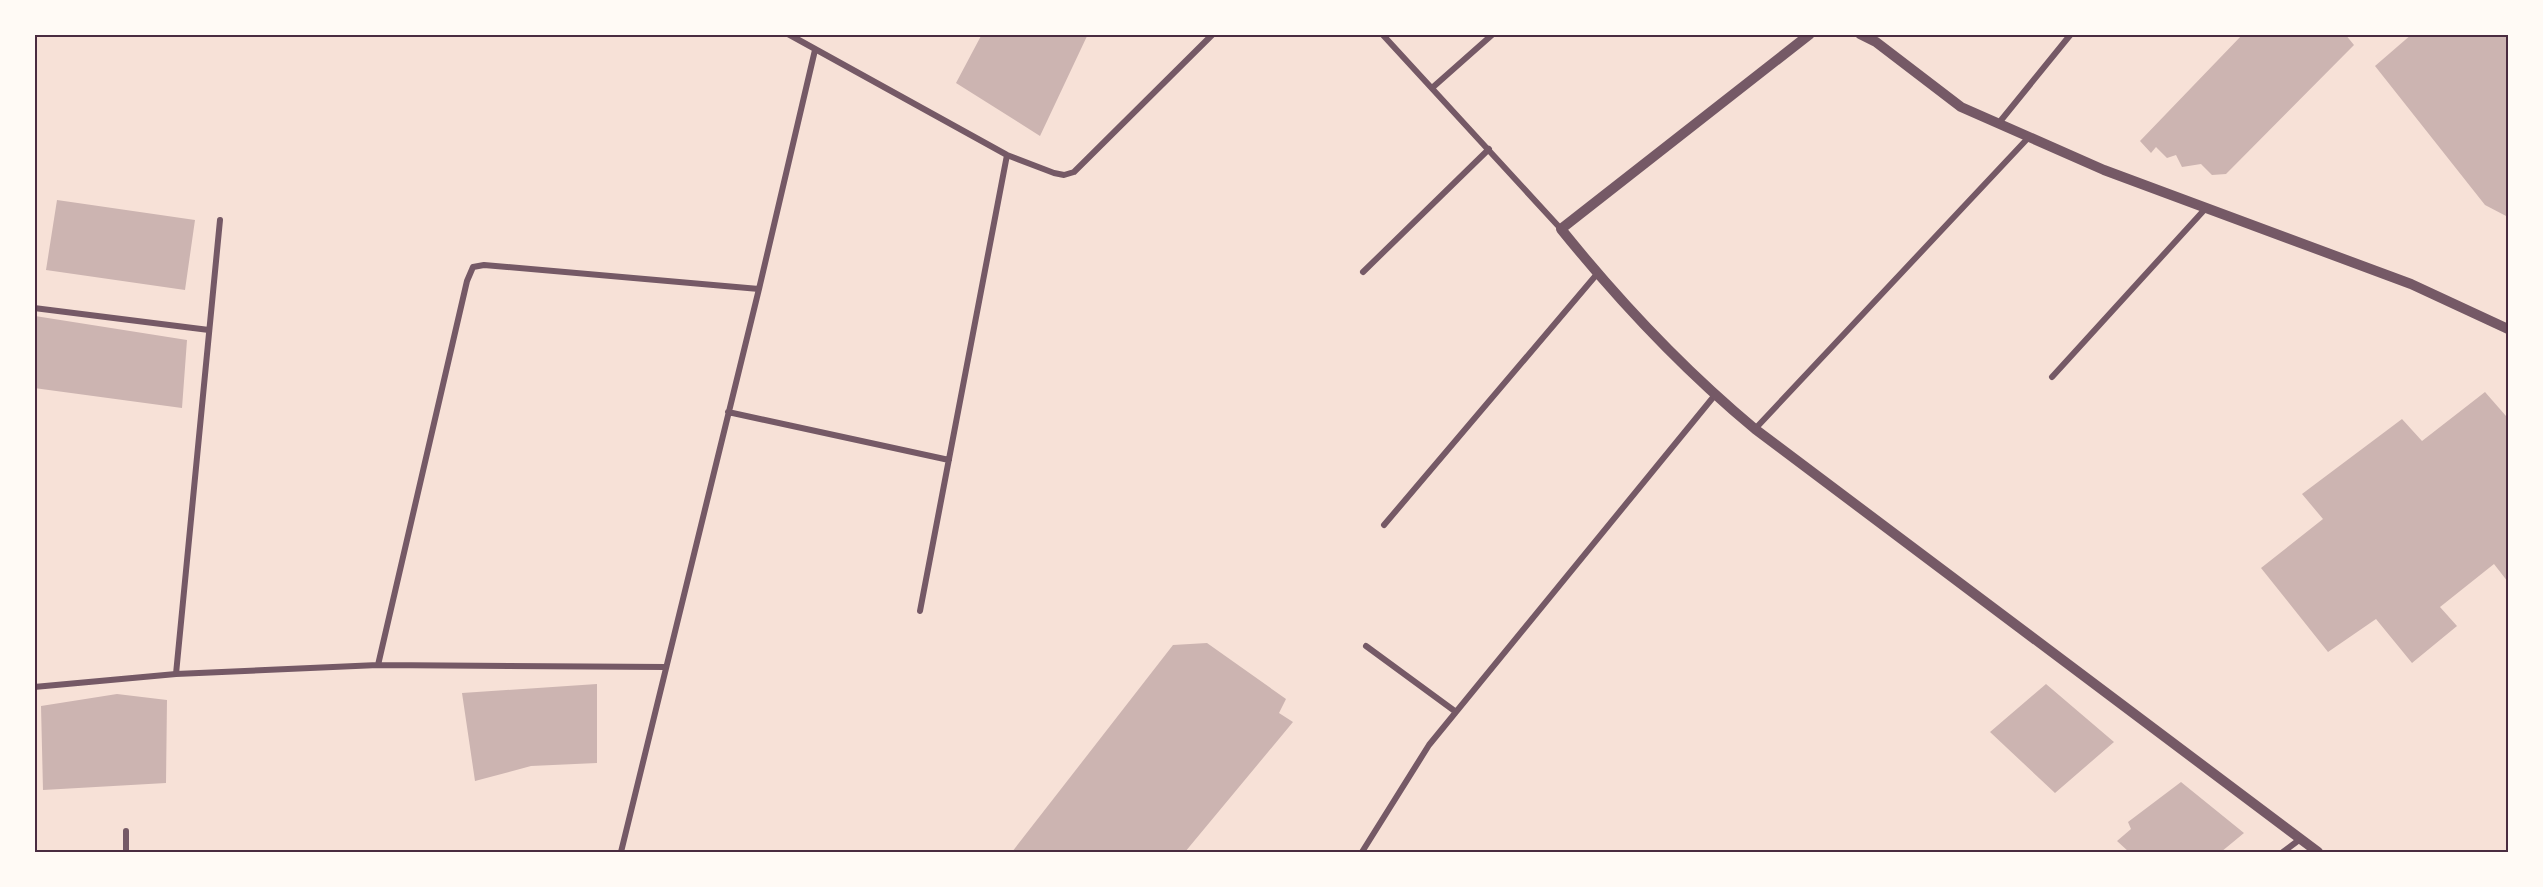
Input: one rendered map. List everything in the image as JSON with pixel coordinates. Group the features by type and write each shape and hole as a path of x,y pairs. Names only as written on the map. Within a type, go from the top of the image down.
{"street":[{"path":"788,34 1007,155 1054,174 1064,175 1074,172 1214,34"},
{"path":"1382,34 1490,149 1561,229 1597,274 1714,396 2299,840 2318,852"},
{"path":"1432,88 1493,34"},
{"path":"1561,229 1810,34"},
{"path":"1860,34 1880,38 1961,107 1998,124 2104,170 2411,284 2508,329"},
{"path":"1998,124 2071,34"},
{"path":"621,852 815,50"},
{"path":"1755,429 2029,137"},
{"path":"1363,272 1490,149"},
{"path":"920,611 1007,155"},
{"path":"2052,377 2206,208"},
{"path":"176,674 220,220"},
{"path":"378,665 467,281 473,267 484,265 759,289"},
{"path":"1384,525 1597,274"},
{"path":"34,308 209,330"},
{"path":"1362,852 1430,745 1714,396"},
{"path":"728,412 949,460"},
{"path":"1366,646 1456,712"},
{"path":"34,687 176,674 378,665 666,667"},
{"path":"126,831 126,852"},
{"path":"2283,852 2299,840"}],"building":[{"path":"982,34 1088,34 1040,136 956,83"},
{"path":"2243,34 2345,34 2354,45 2226,174 2212,175 2201,164 2182,167 2176,155 2167,158 2156,147 2151,153 2140,141"},
{"path":"2412,34 2508,34 2508,217 2485,205 2375,66"},
{"path":"57,200 195,220 185,290 46,270"},
{"path":"35,316 187,340 182,408 34,388"},
{"path":"2485,392 2506,416 2508,414 2508,582 2494,564 2440,607 2457,626 2412,663 2376,619 2328,652 2261,568 2323,519 2302,494 2402,419 2422,441"},
{"path":"1207,643 1286,699 1279,713 1293,722 1185,852 1012,852 1173,645"},
{"path":"597,684 597,763 531,766 475,781 462,693"},
{"path":"2046,684 2114,742 2055,793 1990,732"},
{"path":"117,694 167,700 166,783 43,790 41,706"},
{"path":"2181,782 2244,833 2221,852 2129,852 2117,841 2131,829 2128,822"}]}
